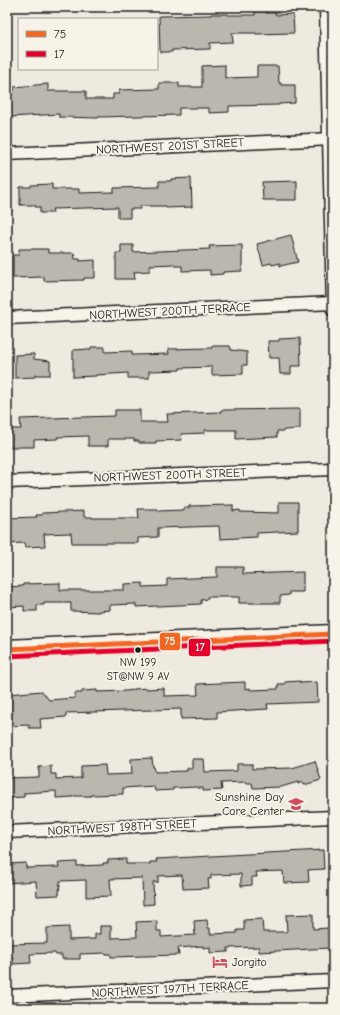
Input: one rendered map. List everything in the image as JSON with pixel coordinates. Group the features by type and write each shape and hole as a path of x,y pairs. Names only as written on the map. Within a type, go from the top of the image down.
{"main road":[{"path":"7,649 333,634"}],"street":[{"path":"326,7 331,139 333,311"},
{"name":"NORTHWEST 201ST STREET","path":"7,154 331,139"},
{"name":"NORTHWEST 200TH TERRACE","path":"7,318 333,303"},
{"name":"NORTHWEST 200TH STREET","path":"7,482 333,469"},
{"name":"NORTHWEST 198TH STREET","path":"7,832 333,816"},
{"name":"NORTHWEST 197TH TERRACE","path":"7,996 333,981"}],"building":[{"path":"266,11 266,13 276,13 276,15 293,14 294,33 232,33 233,42 210,43 210,49 172,50 172,52 160,52 159,16 211,14 255,15 255,12"},
{"path":"225,65 225,78 257,77 257,66 278,66 279,83 281,83 281,85 295,85 295,103 279,105 229,106 229,112 209,113 209,108 179,108 179,115 98,118 59,117 59,114 11,117 10,91 14,91 14,87 48,84 48,91 86,91 86,99 113,99 113,94 119,94 119,90 159,89 159,83 179,83 179,87 202,87 202,66"},
{"path":"191,178 192,207 166,208 166,206 140,206 140,209 130,209 130,218 118,218 118,207 52,209 53,213 40,213 40,207 35,207 35,205 20,205 20,187 31,187 31,185 52,184 52,189 79,189 79,193 114,192 114,188 159,187 159,181"},
{"path":"297,181 297,200 263,200 262,182"},
{"path":"291,235 298,262 280,266 280,263 263,265 257,244"},
{"path":"121,245 133,245 133,252 210,249 209,246 242,245 242,271 223,272 223,274 210,275 210,270 182,271 182,266 175,266 175,264 150,265 150,271 134,272 135,279 116,279 116,253 121,253"},
{"path":"19,249 48,249 48,253 74,253 75,259 80,259 80,261 95,260 95,278 84,278 84,280 44,281 44,277 13,278 13,255 19,255"},
{"path":"300,338 301,366 291,366 291,374 280,374 279,358 269,358 268,341"},
{"path":"212,346 230,346 231,350 247,352 247,365 243,365 243,374 212,375 212,367 149,371 149,378 128,378 128,373 73,377 73,350 91,349 91,347 105,347 105,352 132,351 132,355 169,354 168,349 212,348"},
{"path":"34,354 34,359 50,361 50,375 35,375 35,377 15,378 15,355"},
{"path":"300,409 300,429 277,431 277,437 236,439 236,430 205,430 205,433 181,434 182,440 156,441 156,443 139,443 139,441 134,441 134,439 108,439 108,446 88,446 88,436 57,437 58,439 34,440 34,447 7,447 7,429 21,429 20,419 115,416 115,410 140,410 140,422 168,422 167,414 221,412 221,410"},
{"path":"279,502 298,502 298,531 257,533 257,537 220,539 219,526 158,528 158,537 138,538 138,543 72,543 71,533 44,534 45,546 25,547 24,543 7,544 7,518 37,517 36,515 42,515 42,513 84,511 84,517 139,518 138,509 158,509 158,511 184,510 184,508 189,508 189,506 233,505 233,511 240,510 240,512 279,513"},
{"path":"217,567 243,567 243,574 303,572 303,592 289,592 289,595 280,596 280,603 239,603 239,597 207,597 207,599 201,600 201,604 136,607 136,604 110,605 110,610 99,612 71,611 71,603 44,603 44,605 37,605 37,611 24,611 24,606 7,607 7,587 23,586 23,584 60,583 60,590 124,590 124,584 143,583 143,587 167,586 167,579 217,577"},
{"path":"300,681 300,683 317,682 318,702 267,704 268,709 217,712 217,718 181,719 181,709 66,713 66,717 40,719 41,728 29,728 29,725 7,726 7,694 42,691 49,700 75,698 75,693 82,693 82,691 126,691 134,689 164,688 164,696 198,695 197,684 245,682 245,689 250,688 250,690 278,689 278,684"},
{"path":"152,758 155,772 187,771 187,768 192,768 192,759 204,759 205,772 237,771 237,764 252,764 252,769 292,768 315,761 321,780 304,785 303,782 298,784 298,782 281,787 253,788 252,783 246,782 221,783 222,790 203,791 203,788 198,787 173,788 173,790 155,791 154,786 123,788 123,794 56,798 56,791 24,793 24,797 7,798 7,778 39,777 39,767 51,766 51,774 56,774 56,779 81,778 81,766 105,765 106,775 132,774 131,759"},
{"path":"323,850 324,869 308,870 309,882 284,883 283,871 256,872 257,877 252,877 252,885 241,886 241,874 211,875 211,879 208,879 209,888 183,889 182,875 158,876 158,882 153,882 154,904 143,905 142,878 110,879 111,896 86,897 86,880 60,881 59,895 37,896 36,881 7,883 7,868 9,868 9,864 26,863 26,868 59,867 58,863 77,862 77,866 103,865 103,863 108,863 108,860 126,859 126,864 150,864 150,862 157,862 156,859"},
{"path":"313,914 313,929 328,928 329,948 259,952 259,947 228,948 228,952 210,953 210,947 203,948 203,946 178,948 179,955 111,957 111,954 106,953 80,954 80,959 62,959 62,955 56,955 55,953 30,954 31,963 13,964 13,958 7,958 7,944 47,943 47,928 69,927 69,940 95,939 95,934 100,934 100,926 111,926 111,938 137,937 136,922 157,921 157,931 161,931 161,937 195,935 194,921 207,920 208,928 210,928 210,934 237,933 237,930 244,930 244,920 262,919 263,932 287,932 286,915"}],"transit line":[{"name":"75","path":"7,649 333,634"},
{"name":"17","path":"7,656 333,641"}],"place":[{"name":"NW 199 ST@NW 9 AV","path":"138,650"},
{"name":"Sunshine Day Care Center","path":"296,804"},
{"name":"Jorgito","path":"220,962"}]}
